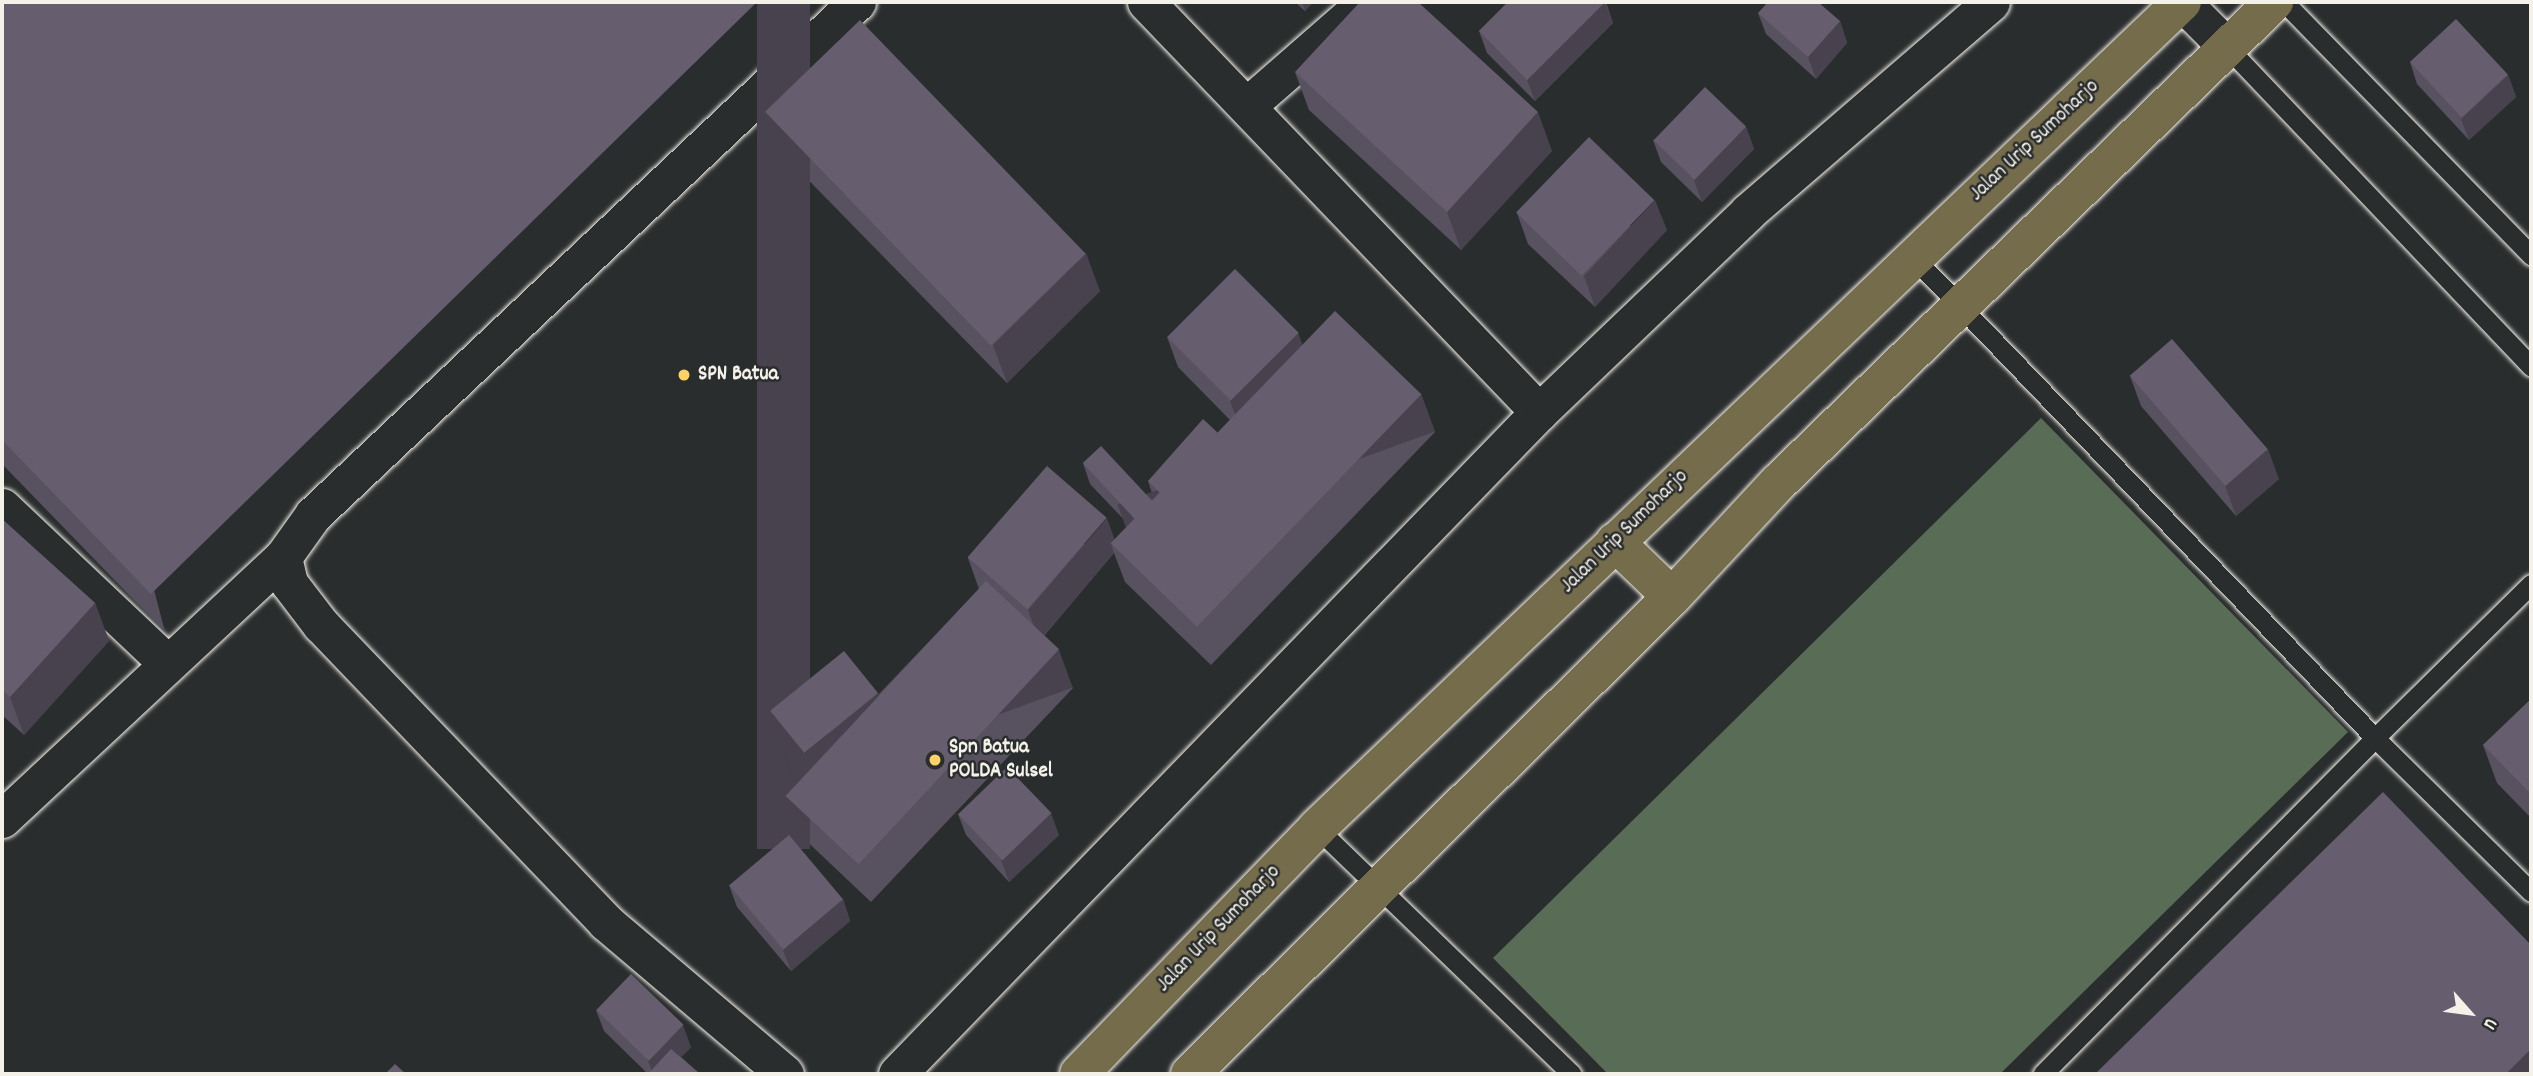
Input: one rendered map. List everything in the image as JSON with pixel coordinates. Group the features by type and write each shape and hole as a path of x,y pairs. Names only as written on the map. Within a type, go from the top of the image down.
{"highway":[{"name":"Jalan Urip Sumoharjo","path":"1079,1074 1317,828 1912,256 2182,2"},
{"path":"1190,1074 1672,597 1778,482 2274,2"},
{"path":"1615,542 1672,597"}],"street":[{"path":"2,819 283,557 313,515 681,173 857,2"},
{"path":"1146,2 1248,105 1539,412"},
{"path":"1248,105 1366,2"},
{"path":"897,1074 1539,412 1748,212 1991,2"},
{"path":"2182,2 2227,47"},
{"path":"2,507 167,663"},
{"path":"283,557 289,583 321,625 606,922 785,1074"}],"lane":[{"path":"2284,2 2531,255"},
{"path":"2227,47 2531,366"},
{"path":"1912,256 1959,309 2375,738 2531,892"},
{"path":"2042,1074 2531,584"},
{"path":"1317,828 1380,885 1572,1074"}],"green space":[{"path":"2041,418 2348,732 2000,1074 1608,1074 1493,958"}],"building":[{"path":"2,2 757,2 151,594 2,440"},
{"path":"1360,2 1418,2 1538,112 1447,212 1295,72"},
{"path":"1508,2 1605,2 1527,80 1479,31"},
{"path":"1768,2 1818,2 1840,21 1808,57 1758,13"},
{"path":"2456,19 2508,75 2462,118 2410,62"},
{"path":"860,20 1086,254 991,345 765,112"},
{"path":"1705,87 1746,127 1695,180 1654,140"},
{"path":"1589,137 1654,200 1582,276 1516,213"},
{"path":"1235,269 1299,333 1231,401 1167,337"},
{"path":"1335,311 1421,394 1197,627 1111,543"},
{"path":"2172,339 2268,449 2226,486 2130,376"},
{"path":"1203,419 1218,433 1160,493 1148,481"},
{"path":"1101,446 1153,502 1135,519 1083,463"},
{"path":"1047,466 1107,518 1027,609 968,557"},
{"path":"2,519 95,603 10,697 2,690"},
{"name":"Spn Batua POLDA Sulsel","path":"986,581 1059,649 859,864 785,796"},
{"path":"844,651 878,693 804,753 770,711"},
{"path":"2531,699 2531,794 2483,745"},
{"path":"1007,767 1051,813 1003,860 958,814"},
{"path":"2383,792 2531,945 2531,1049 2506,1074 2095,1074"},
{"path":"789,835 843,899 783,949 729,885"},
{"path":"631,974 684,1025 649,1061 596,1010"},
{"path":"671,1049 700,1074 648,1074"},
{"path":"395,1064 406,1074 385,1074"}],"place":[{"name":"SPN Batua","path":"684,375"},
{"name":"Spn Batua POLDA Sulsel","path":"935,760"}]}
